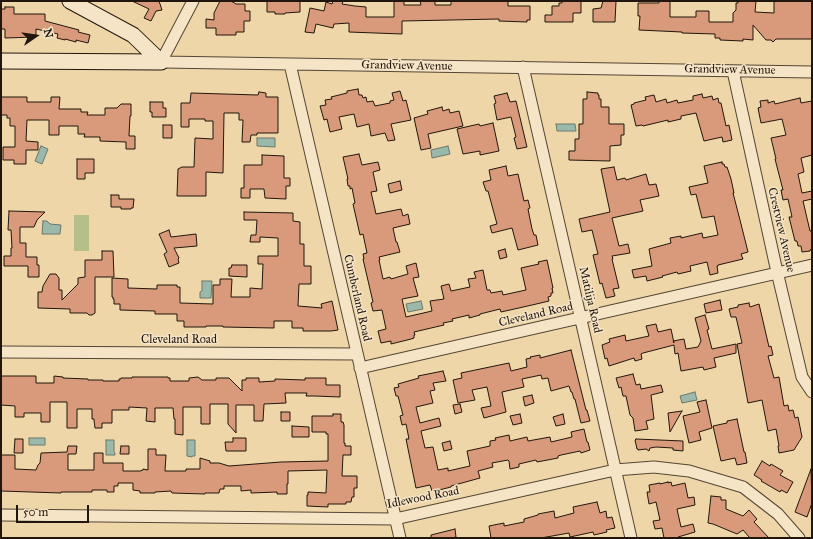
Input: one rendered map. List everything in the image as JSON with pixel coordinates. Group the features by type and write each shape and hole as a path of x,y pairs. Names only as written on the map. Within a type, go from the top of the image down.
{"street":[{"path":"70,1 133,35 161,62 193,1"},
{"name":"Grandview Avenue","path":"1,61 812,72"},
{"name":"Cumberland Road","path":"290,64 400,538"},
{"name":"Matilija Road","path":"523,67 631,538"},
{"name":"Crestview Avenue","path":"733,71 777,273 802,377 812,392"},
{"name":"Cleveland Road","path":"360,368 812,265"},
{"name":"Cleveland Road","path":"1,352 357,354"},
{"name":"Idlewood Road","path":"1,515 395,519 615,470 654,467 689,471 742,487 778,514 800,538"}],"green space":[{"path":"74,215 89,215 89,251 74,251"}],"shaded area":[{"path":"556,124 575,124 576,131 557,131"},
{"path":"257,138 275,138 275,147 257,146"},
{"path":"41,146 48,149 42,164 35,161"},
{"path":"448,146 450,154 432,158 431,150"},
{"path":"43,221 47,221 50,224 61,225 60,234 42,234"},
{"path":"202,281 212,281 211,298 200,298"},
{"path":"421,301 423,309 408,312 406,304"},
{"path":"695,392 697,400 682,403 680,396"},
{"path":"29,438 45,438 45,445 29,445"},
{"path":"106,440 114,440 115,455 106,455"},
{"path":"187,440 195,440 195,456 187,456"}],"building":[{"path":"132,1 159,1 162,10 156,11 151,21 144,18 149,9"},
{"path":"220,1 231,1 236,4 245,4 245,11 250,11 250,21 244,21 244,32 236,32 236,35 216,35 216,28 206,28 206,19 214,20 214,13"},
{"path":"267,1 300,1 300,12 275,14 275,12 267,12"},
{"path":"333,1 343,1 342,4 366,7 366,17 394,17 394,1 404,1 404,5 421,5 420,1 435,1 435,5 451,5 451,1 508,1 508,6 530,6 530,20 527,20 527,22 499,21 499,19 402,21 402,34 349,32 349,23 334,24 333,28 316,24 314,33 305,32 310,8 324,11 326,2 332,4"},
{"path":"562,1 581,1 581,13 573,13 573,22 545,22 545,15 552,15 552,6 559,6 559,3 562,3"},
{"path":"603,1 616,1 615,22 593,22 593,9 601,8"},
{"path":"659,1 670,1 670,17 696,17 696,11 709,11 709,22 733,22 733,13 736,10 736,3 738,3 738,1 756,1 755,12 774,13 774,1 812,1 812,39 776,39 773,42 771,40 766,40 753,25 753,40 743,39 743,41 720,40 720,38 715,38 715,34 639,30 640,16 638,16 638,3 659,3"},
{"path":"5,7 14,7 14,14 45,14 45,21 79,30 78,32 90,35 88,43 57,38 58,34 36,29 36,37 5,38 5,29 1,29 1,9 5,9"},
{"path":"358,89 359,95 362,95 363,98 366,97 367,102 373,101 375,106 390,103 390,101 394,100 392,93 400,91 403,101 406,100 411,120 391,124 395,140 388,141 385,133 371,136 369,124 357,127 354,114 339,117 342,129 330,132 327,119 324,120 320,106 326,105 325,100 332,99 331,97 347,93 347,91"},
{"path":"259,92 266,93 266,97 278,97 278,133 257,133 257,135 251,135 250,142 242,142 243,120 239,120 239,113 224,113 223,173 206,172 206,196 177,196 178,169 182,167 194,167 195,138 213,139 213,121 205,121 205,119 189,119 189,127 181,127 181,103 190,103 191,93 258,95"},
{"path":"587,92 598,93 599,99 601,99 601,107 609,107 609,124 624,124 624,135 621,135 621,145 610,146 610,161 569,160 569,151 575,151 575,139 579,139 579,124 583,124 583,99 587,99"},
{"path":"507,93 510,102 516,101 527,147 517,149 514,138 516,137 511,117 497,120 494,96"},
{"path":"702,94 703,98 712,96 713,100 718,98 719,103 721,103 726,126 729,125 732,140 723,142 722,137 704,141 696,113 681,116 681,119 668,122 668,120 643,126 636,126 631,105 646,100 645,97 654,95 656,102 666,99 667,103 677,100 678,103 693,100 693,96"},
{"path":"1,97 27,97 27,102 51,102 51,97 60,97 59,109 81,109 81,112 88,112 87,115 105,115 105,108 117,108 121,104 131,104 129,136 135,136 135,149 126,149 126,142 100,141 100,137 84,137 85,134 78,134 78,126 59,126 59,135 49,135 49,120 27,120 26,141 38,142 38,150 26,150 26,164 14,164 14,160 3,160 3,147 15,147 15,126 10,126 10,118 7,118 7,115 1,115"},
{"path":"800,98 801,103 812,101 812,155 801,158 804,172 798,174 802,193 812,191 812,199 803,201 810,231 812,231 812,249 810,251 802,252 801,246 798,246 797,241 795,241 789,217 792,217 788,199 783,200 781,190 783,190 771,138 786,135 782,119 761,123 758,108 761,107 760,101 768,100 768,103 774,101 775,104"},
{"path":"150,102 163,102 163,108 166,108 166,117 152,117 152,112 150,112"},
{"path":"442,107 443,111 449,109 450,113 459,111 463,126 428,134 431,148 421,150 414,118 428,114 427,111"},
{"path":"493,123 499,151 480,155 480,151 463,154 457,129 479,124 480,126"},
{"path":"163,125 172,125 172,138 163,138"},
{"path":"359,154 362,165 378,162 380,170 373,172 377,191 371,192 376,214 401,209 403,216 408,214 410,224 393,228 400,252 379,257 383,279 390,277 391,279 408,274 406,266 416,263 419,277 413,278 418,296 402,299 406,317 432,311 430,301 444,299 441,286 449,284 451,291 470,287 468,279 476,278 474,272 483,270 487,290 490,290 491,293 502,291 503,295 526,290 521,268 539,264 538,262 547,260 553,288 553,293 551,293 551,296 548,297 549,301 501,312 500,309 469,318 469,315 452,319 453,321 443,323 444,325 414,332 414,338 391,344 391,341 381,343 378,331 386,329 382,310 373,311 371,303 373,302 363,259 363,254 367,253 363,234 360,235 353,204 355,203 352,188 350,189 350,186 348,186 343,157"},
{"path":"262,155 284,156 284,178 290,178 290,186 286,186 286,199 265,198 264,189 250,189 250,198 241,198 241,188 244,188 244,165 262,165"},
{"path":"77,159 94,159 94,173 85,173 85,179 77,179"},
{"path":"722,162 725,167 727,167 731,179 733,193 748,252 741,254 743,259 718,265 718,273 710,275 707,262 690,266 691,271 678,274 677,272 647,281 646,276 634,278 632,270 652,266 649,249 671,243 670,238 681,236 681,238 702,233 703,238 718,235 714,216 702,218 696,194 691,195 689,187 708,183 704,166"},
{"path":"506,166 508,176 518,174 524,201 528,200 530,208 528,209 532,229 534,235 536,235 538,245 518,250 512,228 492,233 490,226 497,224 488,191 486,191 483,182 491,180 489,170"},
{"path":"614,167 617,180 625,178 626,180 646,174 649,185 656,184 659,196 640,200 643,211 612,218 619,246 628,244 630,253 612,256 619,288 613,289 615,296 606,298 602,283 600,284 593,255 598,254 592,230 582,232 579,219 610,212 601,169"},
{"path":"400,181 402,190 390,193 388,184"},
{"path":"111,195 119,195 119,199 134,199 133,208 121,209 121,207 111,207"},
{"path":"9,211 45,212 37,220 34,227 20,227 20,243 26,243 26,257 37,257 39,277 28,277 28,266 4,266 4,256 11,256 12,248 11,230 8,230"},
{"path":"244,212 293,213 293,221 300,222 300,244 304,244 304,266 311,266 311,284 299,284 298,306 322,308 321,304 332,301 338,330 303,331 303,328 292,328 292,321 274,321 274,328 223,326 184,327 184,321 177,321 177,314 155,314 155,311 120,310 120,304 114,304 114,299 112,297 112,278 128,279 128,288 157,289 157,285 177,285 177,287 180,287 180,303 213,304 213,285 220,285 220,279 232,279 231,297 250,297 250,288 262,289 263,264 258,264 258,256 278,256 278,238 260,237 260,242 250,242 251,235 256,235 257,220 244,220"},
{"path":"169,230 171,237 196,234 197,246 174,248 179,258 179,263 169,267 164,254 167,252 159,234"},
{"path":"505,249 507,257 500,259 498,251"},
{"path":"102,251 113,251 114,277 95,277 95,313 89,315 87,313 70,313 70,309 38,308 38,292 42,292 43,286 50,274 56,274 59,278 59,290 62,290 62,300 78,284 78,278 85,277 85,260 102,260"},
{"path":"232,265 247,265 247,277 229,276 229,268 231,268"},
{"path":"720,300 722,310 706,313 704,304"},
{"path":"749,303 750,307 759,304 769,347 771,346 773,355 768,356 774,378 779,377 784,406 788,405 789,411 793,410 795,418 798,417 802,437 794,450 779,453 776,429 768,431 762,400 748,403 737,344 742,343 736,317 731,317 729,309 738,307 738,305"},
{"path":"705,315 712,349 736,344 736,353 714,358 716,367 704,370 703,367 681,371 678,353 675,354 674,345 643,353 641,354 642,359 635,361 634,358 609,366 607,358 605,359 602,345 610,342 609,339 625,335 626,341 649,336 646,326 656,324 658,332 671,329 674,341 684,339 686,349 698,347 701,341 695,318"},
{"path":"571,350 590,421 581,423 575,399 569,386 551,391 548,378 542,379 541,375 522,379 524,387 502,392 506,412 484,418 481,408 491,406 487,387 472,390 475,400 458,403 453,380 462,378 461,373 509,363 511,371 527,367 526,359 531,358 530,357 540,355 540,358"},
{"path":"443,371 446,381 433,383 435,390 430,391 433,403 416,407 420,423 439,418 441,426 421,431 425,448 433,447 438,470 448,468 448,471 470,466 467,451 490,446 490,441 496,440 495,438 509,435 510,441 527,437 528,441 550,437 551,442 572,437 571,432 584,429 590,450 581,453 580,451 561,455 558,456 558,458 537,462 536,460 519,464 519,467 510,469 508,460 492,463 493,467 478,471 480,478 435,491 432,491 430,485 416,488 406,439 409,439 406,424 402,425 400,416 403,415 398,396 396,396 394,388 399,387 398,384 419,378 418,376"},
{"path":"633,374 636,385 640,384 641,389 661,385 663,392 651,395 654,419 646,421 648,429 635,431 633,418 630,415 626,396 623,396 621,387 619,388 616,378"},
{"path":"1,376 36,376 36,383 54,383 54,376 103,381 119,381 121,378 132,377 168,377 170,378 170,381 189,381 189,378 198,377 202,380 229,378 242,391 242,380 246,380 246,378 259,378 259,382 275,381 275,379 305,380 305,378 326,378 326,385 340,385 340,397 306,396 307,393 285,393 286,403 264,404 263,421 254,421 254,405 236,405 236,433 228,424 228,404 210,404 210,424 201,424 201,407 183,407 183,435 175,434 173,408 155,408 155,422 146,421 147,408 129,407 129,410 112,410 112,423 102,423 102,428 95,428 94,419 92,419 92,409 77,409 77,428 67,428 67,402 50,402 50,422 41,422 41,413 24,413 24,417 15,417 15,406 1,405"},
{"path":"532,395 534,403 525,406 523,397"},
{"path":"706,400 712,428 699,432 701,440 689,443 683,416 700,412 697,402"},
{"path":"460,404 462,412 455,414 453,405"},
{"path":"682,411 670,432 668,413"},
{"path":"281,412 290,412 290,421 281,421"},
{"path":"333,414 341,414 341,422 343,422 344,425 344,443 345,446 351,446 351,455 343,455 342,476 357,476 357,488 354,488 354,497 352,497 351,502 346,502 346,504 328,504 328,507 307,506 308,492 326,493 327,470 288,471 287,494 277,494 277,492 251,493 251,490 241,491 241,486 224,486 224,489 220,489 219,493 205,494 172,493 171,491 140,493 140,491 133,490 133,483 118,483 118,486 114,486 114,492 107,492 107,490 61,493 1,491 1,455 15,455 15,469 36,470 40,463 41,453 67,452 68,446 77,446 76,454 68,454 68,470 94,470 94,453 103,453 103,463 123,463 123,471 148,470 148,449 156,449 156,455 166,455 165,471 200,469 200,458 210,461 210,463 219,463 229,466 281,462 328,461 328,434 326,434 326,432 312,432 312,416 333,416"},
{"path":"520,414 522,423 513,425 510,416"},
{"path":"563,414 565,424 556,426 553,417"},
{"path":"737,419 747,463 737,465 735,458 721,461 713,426"},
{"path":"292,426 309,427 309,437 292,437"},
{"path":"233,438 246,438 246,451 226,451 225,442 233,442"},
{"path":"15,439 23,439 23,453 14,453"},
{"path":"636,439 683,441 683,451 673,450 673,448 656,447 650,448 649,451 646,449 638,450"},
{"path":"450,441 452,449 444,451 442,443"},
{"path":"121,446 129,446 129,454 120,454"},
{"path":"762,461 783,471 780,475 793,482 787,493 781,490 780,492 754,475"},
{"path":"811,469 812,503 807,517 795,512"},
{"path":"671,482 672,486 685,483 688,498 694,497 695,505 677,509 681,527 693,524 695,532 678,538 664,538 662,528 655,529 653,521 660,520 656,502 649,504 647,492 650,492 649,485"},
{"path":"711,496 721,497 721,500 726,500 726,509 743,516 749,510 757,519 754,522 769,538 750,538 743,530 737,534 708,523"},
{"path":"597,502 600,513 606,511 607,518 612,517 615,528 606,530 607,532 594,535 593,532 570,537 569,533 541,538 491,538 489,526 504,523 504,526 524,522 524,519 538,514 554,511 555,518 574,513 573,507"},
{"path":"455,529 456,537 431,538 431,535"}]}
